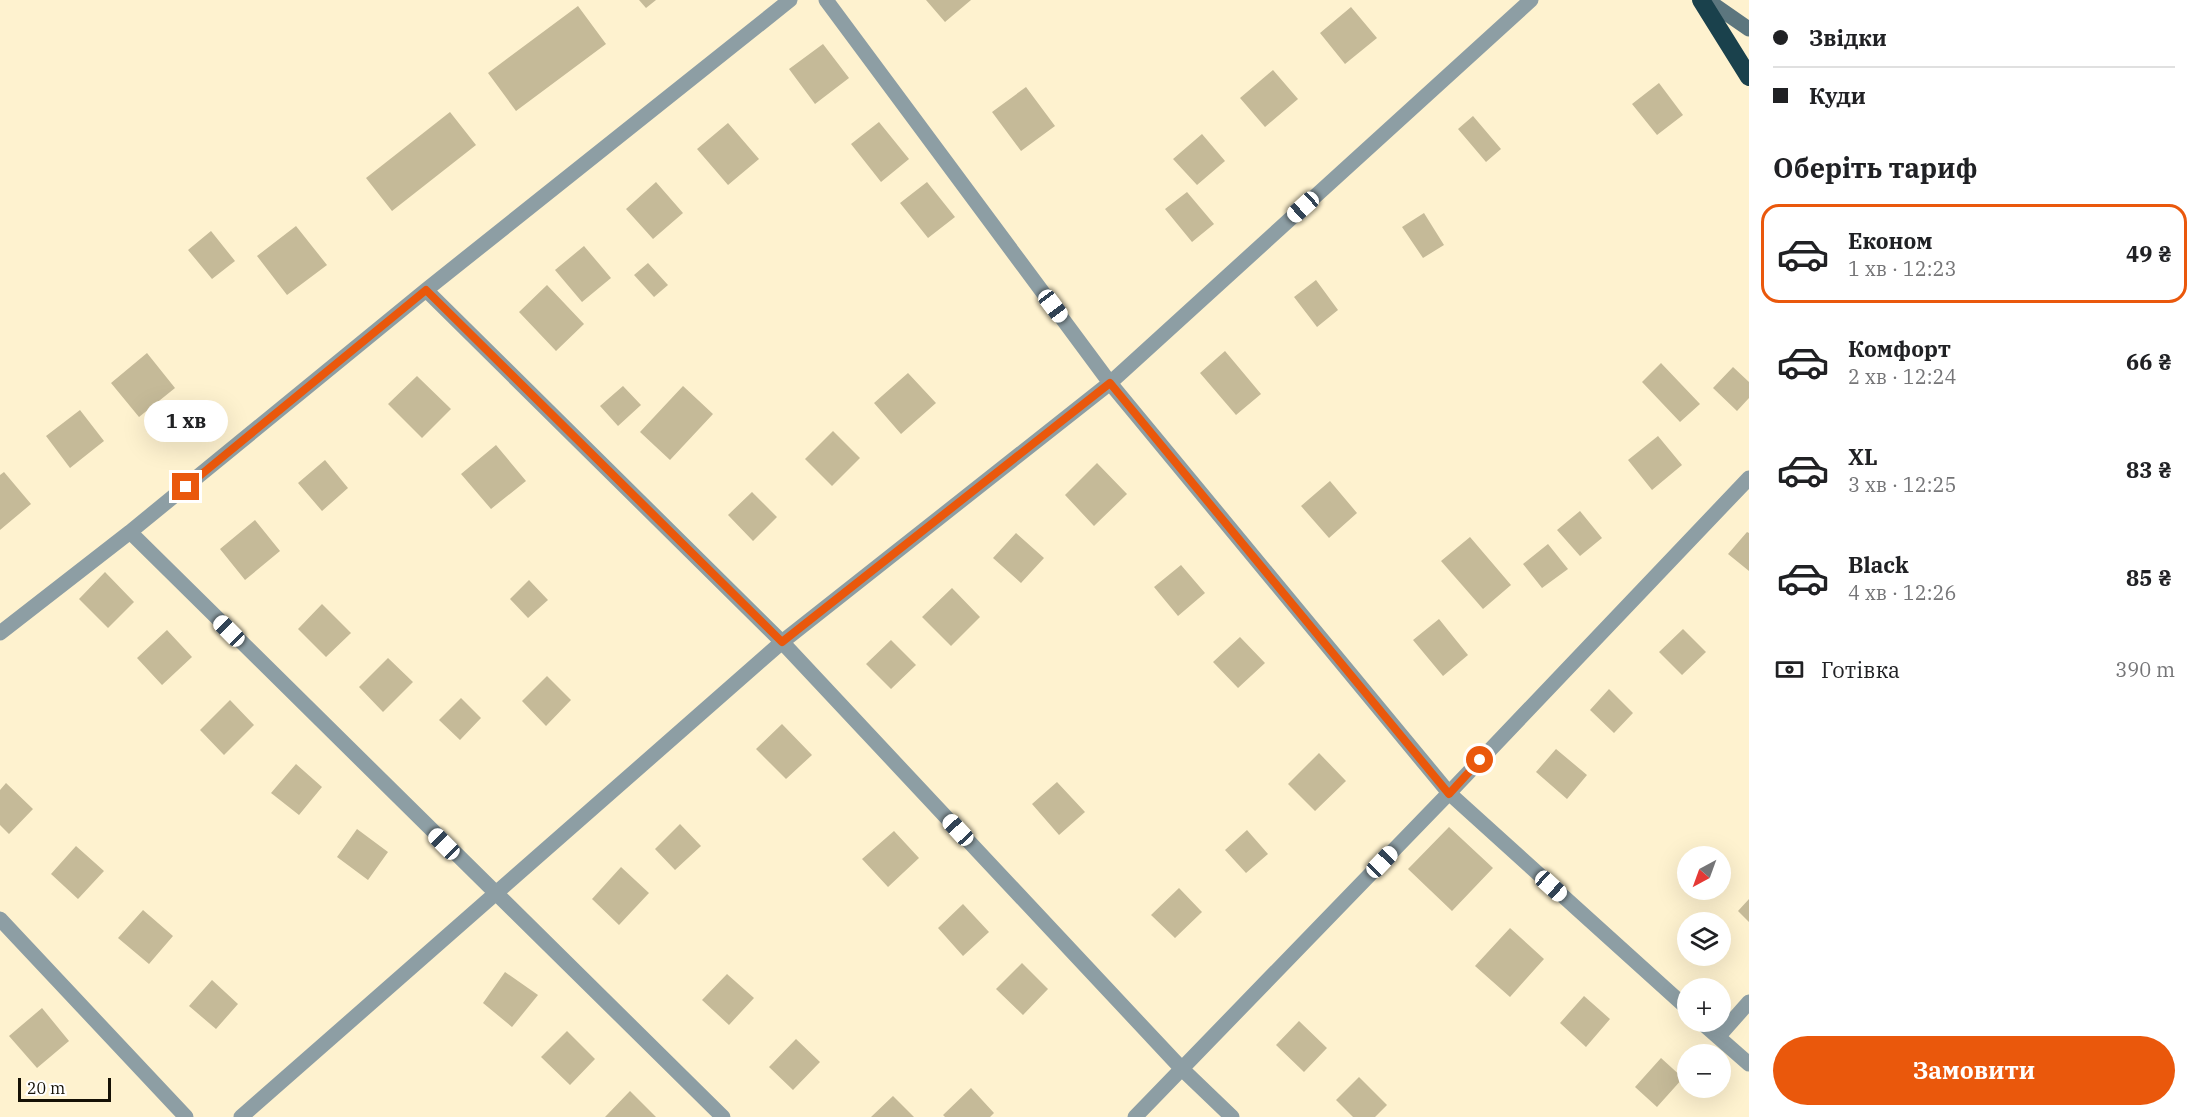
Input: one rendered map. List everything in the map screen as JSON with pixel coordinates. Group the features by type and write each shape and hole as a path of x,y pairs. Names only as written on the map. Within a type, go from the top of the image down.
{"highway":[{"path":"1701,0 1749,77"}],"main road":[{"path":"1707,0 1749,29"}],"street":[{"path":"0,633 130,532 426,290 789,0"},
{"path":"826,0 1110,383 1449,794 1677,1000"},
{"path":"241,1117 782,642 1110,383 1531,0"},
{"path":"426,290 782,642 1182,1069 1232,1117"},
{"path":"1135,1117 1449,794 1749,478"},
{"path":"130,532 723,1117"},
{"path":"0,919 186,1117"},
{"path":"1718,1037 1749,1002"},
{"path":"1712,1032 1749,1064"}],"building":[{"path":"639,0 656,0 646,8"},
{"path":"926,0 971,0 945,22"},
{"path":"578,6 606,44 516,111 488,73"},
{"path":"1351,7 1377,38 1345,64 1320,33"},
{"path":"823,44 849,78 815,104 789,69"},
{"path":"1273,70 1298,99 1265,127 1240,98"},
{"path":"1659,83 1683,115 1657,135 1632,104"},
{"path":"1026,87 1055,126 1021,151 992,112"},
{"path":"450,112 476,145 392,211 366,178"},
{"path":"1473,116 1501,149 1486,162 1458,129"},
{"path":"879,122 909,159 881,182 851,144"},
{"path":"728,123 759,159 728,185 697,149"},
{"path":"1202,134 1225,161 1197,185 1173,159"},
{"path":"656,182 683,213 653,239 626,209"},
{"path":"927,182 955,217 928,238 900,203"},
{"path":"1187,192 1214,224 1192,242 1165,209"},
{"path":"1424,213 1444,245 1423,258 1402,227"},
{"path":"296,226 327,265 287,295 257,256"},
{"path":"211,231 235,261 212,279 188,250"},
{"path":"584,246 611,278 582,302 555,270"},
{"path":"648,263 668,285 654,297 634,275"},
{"path":"1316,280 1338,310 1317,327 1294,297"},
{"path":"547,285 584,324 556,351 519,312"},
{"path":"1225,351 1261,394 1236,415 1200,373"},
{"path":"147,353 175,388 139,417 111,383"},
{"path":"1661,363 1700,404 1680,422 1642,382"},
{"path":"1733,367 1749,382 1749,398 1737,411 1713,388"},
{"path":"908,373 936,403 901,434 874,403"},
{"path":"417,376 451,409 422,438 388,404"},
{"path":"623,386 641,405 618,426 600,406"},
{"path":"683,386 713,414 670,460 640,432"},
{"path":"80,410 104,441 70,468 46,436"},
{"path":"833,431 860,458 832,486 805,459"},
{"path":"1658,436 1682,465 1652,490 1628,460"},
{"path":"496,445 526,481 491,509 461,474"},
{"path":"325,460 348,488 322,511 298,483"},
{"path":"1097,463 1127,494 1094,526 1065,495"},
{"path":"4,472 31,504 0,530 0,475"},
{"path":"1330,481 1357,513 1329,538 1301,506"},
{"path":"752,492 777,517 753,541 728,515"},
{"path":"1580,511 1602,538 1580,556 1557,530"},
{"path":"255,520 280,551 245,580 220,549"},
{"path":"1747,532 1749,533 1749,571 1728,554"},
{"path":"1016,533 1044,558 1021,583 993,558"},
{"path":"1470,537 1511,585 1483,609 1441,561"},
{"path":"1548,544 1568,569 1542,588 1523,564"},
{"path":"1181,565 1205,593 1178,616 1154,587"},
{"path":"105,572 134,602 108,628 79,599"},
{"path":"529,580 548,600 528,618 510,599"},
{"path":"952,588 980,617 951,646 922,617"},
{"path":"322,604 351,633 326,657 298,629"},
{"path":"1439,619 1468,655 1443,676 1413,640"},
{"path":"1683,629 1706,652 1682,675 1659,652"},
{"path":"167,630 192,657 162,685 137,658"},
{"path":"1240,637 1265,663 1238,688 1213,662"},
{"path":"891,640 916,665 891,689 866,664"},
{"path":"388,658 413,682 383,712 359,687"},
{"path":"547,676 571,700 546,726 522,701"},
{"path":"1609,689 1633,713 1614,733 1590,710"},
{"path":"461,698 481,718 460,740 439,720"},
{"path":"230,700 254,725 224,755 200,730"},
{"path":"782,724 812,755 786,779 756,749"},
{"path":"1556,749 1587,775 1567,799 1536,772"},
{"path":"1319,753 1346,781 1315,811 1288,784"},
{"path":"296,764 322,787 299,815 271,793"},
{"path":"1057,782 1085,812 1059,835 1032,804"},
{"path":"6,783 33,809 9,834 0,825 0,790"},
{"path":"680,824 701,846 675,870 655,849"},
{"path":"1449,827 1493,868 1452,911 1408,869"},
{"path":"357,829 388,852 368,880 337,857"},
{"path":"1247,830 1268,854 1246,873 1225,850"},
{"path":"894,831 919,858 888,887 862,859"},
{"path":"76,846 104,871 78,899 51,874"},
{"path":"621,867 649,893 619,925 592,899"},
{"path":"1179,888 1202,912 1175,938 1151,915"},
{"path":"1749,899 1749,922 1738,911"},
{"path":"963,904 989,932 963,956 938,928"},
{"path":"143,910 173,936 149,964 118,938"},
{"path":"1510,928 1544,959 1510,997 1475,966"},
{"path":"1022,963 1048,989 1023,1015 996,989"},
{"path":"505,972 538,995 512,1027 483,1003"},
{"path":"727,974 754,998 729,1025 702,1000"},
{"path":"212,980 238,1004 216,1029 189,1006"},
{"path":"1584,996 1610,1019 1586,1047 1560,1023"},
{"path":"42,1008 69,1041 37,1068 9,1036"},
{"path":"1299,1021 1327,1048 1304,1072 1276,1045"},
{"path":"567,1031 595,1059 570,1085 541,1057"},
{"path":"796,1039 820,1062 793,1090 769,1067"},
{"path":"1661,1058 1677,1073 1677,1085 1657,1107 1635,1087"},
{"path":"1359,1077 1387,1105 1375,1117 1353,1117 1336,1100"},
{"path":"971,1088 994,1113 990,1117 945,1117 943,1115"},
{"path":"630,1091 656,1117 605,1117"},
{"path":"893,1096 914,1117 871,1117"}],"route":[{"path":"186,487 426,290 782,642 1110,383 1449,794 1480,760"}]}
